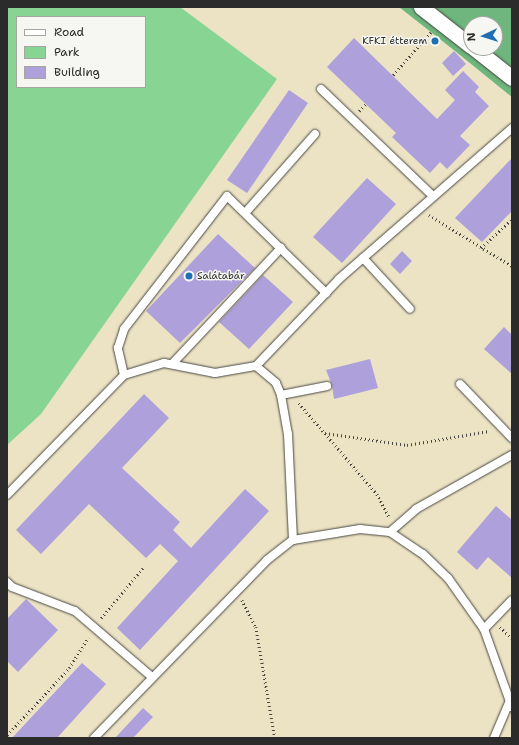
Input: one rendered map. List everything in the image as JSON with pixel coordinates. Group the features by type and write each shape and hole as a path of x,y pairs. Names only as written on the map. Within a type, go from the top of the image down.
{"street":[{"path":"421,7 463,40"},
{"path":"484,56 512,78"}],"lane":[{"path":"321,89 433,196"},
{"path":"7,494 124,375 154,365 173,363 215,372 256,366 326,293 419,208 512,128"},
{"path":"246,212 315,134"},
{"path":"124,375 118,348 124,329 227,196 246,212 326,293"},
{"path":"173,363 281,248"},
{"path":"364,258 410,309"},
{"path":"256,366 276,383 281,395 288,434 293,540"},
{"path":"460,384 512,438"},
{"path":"281,395 327,386"},
{"path":"390,532 416,509 512,455"},
{"path":"94,738 267,560 293,540 360,529 390,532 423,554 448,578 484,629 510,705 494,738"},
{"path":"7,582 12,587 75,611 152,677"},
{"path":"484,629 512,600"}],"path":[{"path":"393,75 419,45"},
{"path":"419,208 512,266"},
{"path":"481,248 512,219"},
{"path":"291,393 377,494 390,516"},
{"path":"326,433 407,445 504,430"},
{"path":"7,735 69,668 94,627 143,568"},
{"path":"235,594 246,604 256,627 275,738"}],"green space":[{"path":"7,7 180,7 277,79 41,414 7,445"},
{"path":"399,7 512,7 512,97 455,51"}],"building":[{"path":"354,38 437,119 455,100 445,90 463,71 479,87 475,92 489,106 460,136 470,145 447,169 440,162 430,173 392,137 396,133 327,67"},
{"path":"454,51 466,64 453,76 442,63"},
{"path":"289,90 308,103 247,193 227,180"},
{"path":"512,158 512,211 482,242 455,218"},
{"path":"367,178 396,204 342,263 313,237"},
{"path":"218,234 255,268 180,343 146,311"},
{"path":"402,251 412,261 400,274 390,264"},
{"path":"263,275 293,302 249,349 219,322"},
{"path":"504,327 512,335 512,374 484,349"},
{"path":"370,359 378,388 334,399 332,385 326,370"},
{"path":"144,394 169,418 122,468 180,522 173,530 191,548 245,489 269,511 140,650 117,628 178,561 160,544 146,558 89,504 41,554 16,530"},
{"path":"496,506 512,520 512,578 488,557 477,570 457,552"},
{"path":"26,599 58,630 18,672 7,661 7,619"},
{"path":"82,663 106,684 57,738 12,738"},
{"path":"143,708 153,717 133,738 115,738"}],"place":[{"name":"KFKI étterem","path":"435,41"},
{"name":"Salátabár","path":"189,276"}]}
